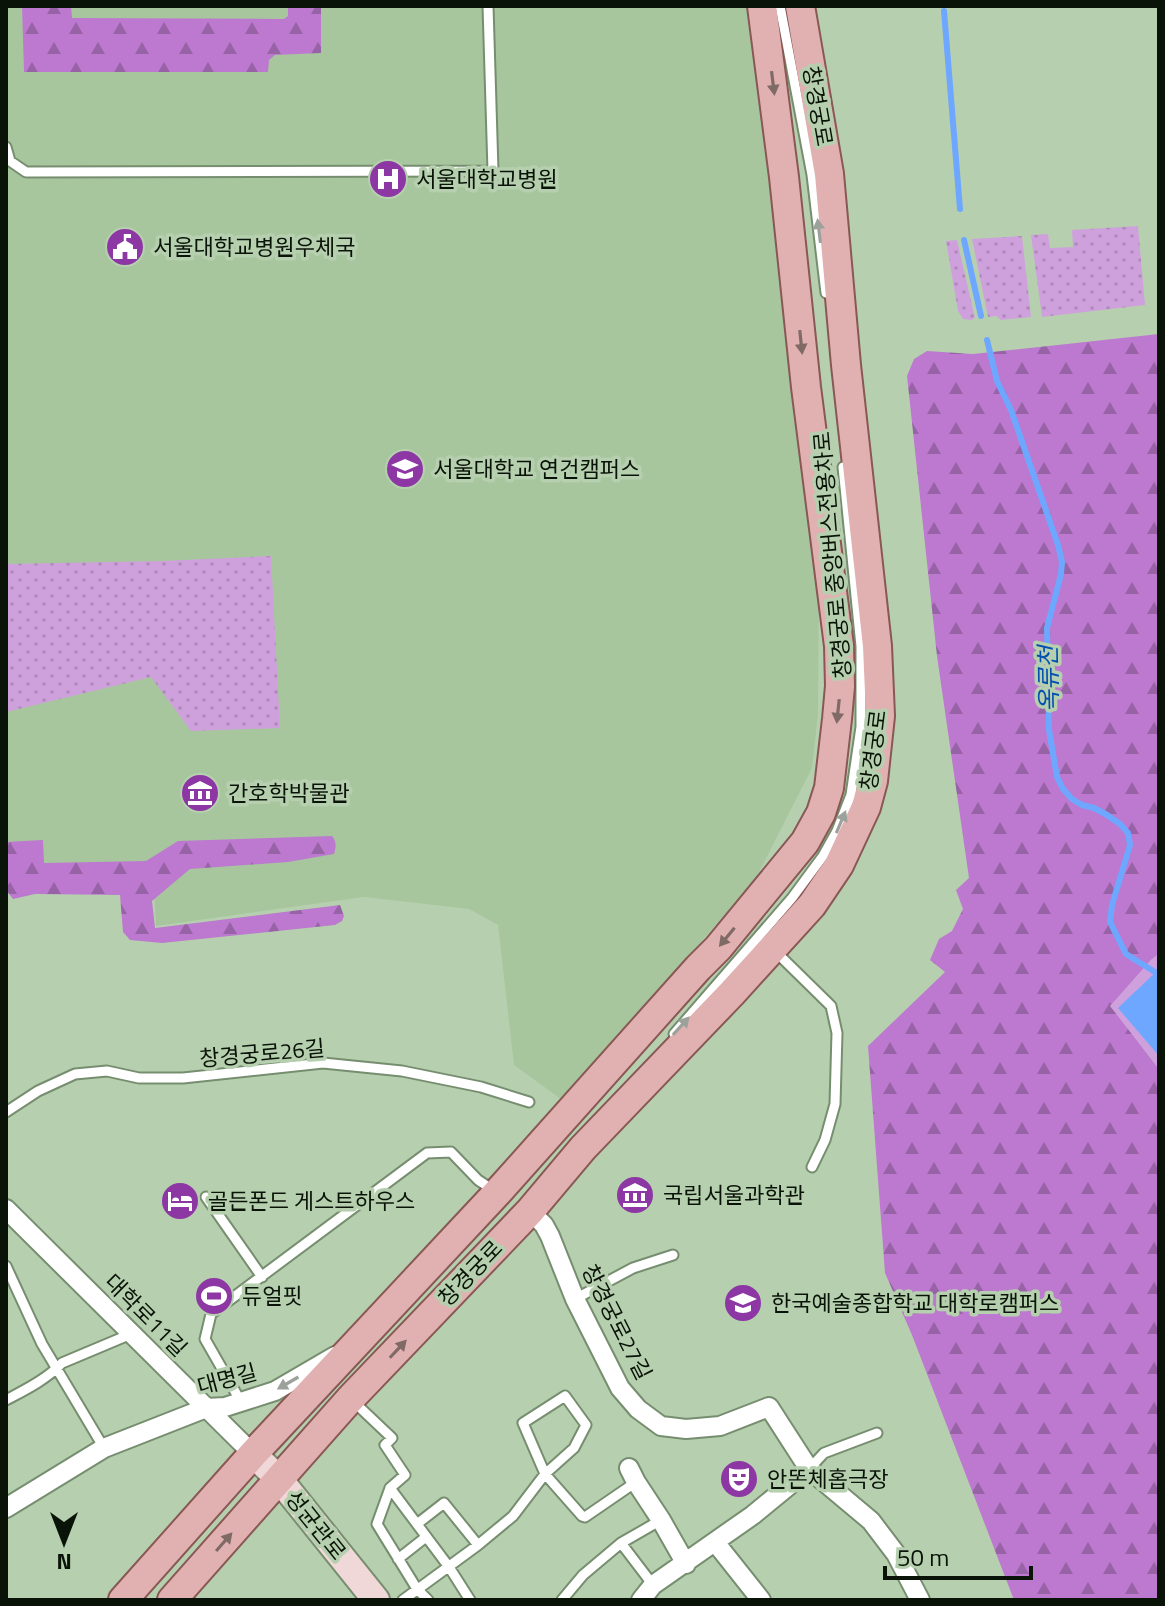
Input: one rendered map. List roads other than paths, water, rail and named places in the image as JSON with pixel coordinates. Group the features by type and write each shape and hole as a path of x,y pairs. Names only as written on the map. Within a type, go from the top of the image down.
{"main road":[{"name":"창경궁로","path":"172,1600 350,1399 448,1295 698,968 796,854 821,813 829,788 840,686 839,646 762,6"},
{"name":"창경궁로","path":"123,1600 356,1344 583,1148 812,905 839,865 857,830 873,781 880,716 874,609 846,365 829,174 800,6"}],"street":[{"name":"창경궁로27길","path":"517,1203 544,1225 575,1299 620,1388 638,1409 661,1426 686,1429 720,1426 769,1407 809,1469 871,1521 896,1554 920,1600"},
{"name":"대학로11길","path":"6,1209 253,1454"},
{"name":"대명길","path":"6,1508 104,1448 206,1408 225,1407 275,1391 356,1344"},
{"name":"성균관로","path":"253,1454 279,1479 376,1600"},
{"path":"641,1600 653,1585 774,1499 809,1469"},
{"path":"632,1475 686,1564"},
{"path":"715,1542 761,1600"}],"lane":[{"path":"6,147 10,161 26,172 493,171 488,6"},
{"path":"780,6 812,175 827,304"},
{"name":"창경궁로 중앙버스전용차로","path":"666,1042 783,908 823,856 851,795 861,727 861,646 842,458"},
{"path":"773,948 831,1006 837,1033 835,1104 825,1140 812,1167"},
{"name":"창경궁로26길","path":"6,1112 38,1091 75,1074 107,1071 139,1078 183,1078 323,1063 402,1071 481,1087 529,1102"},
{"path":"241,1402 205,1339 211,1314 427,1153 451,1152 478,1180 517,1203 614,1100"},
{"path":"206,1197 262,1277"},
{"path":"575,1299 633,1268 673,1255"},
{"path":"8,1269 42,1344 104,1448"},
{"path":"6,1400 62,1363 131,1334"},
{"path":"403,1600 513,1516 545,1474 574,1448 586,1425 565,1396 523,1423 545,1474 585,1517 632,1475"},
{"path":"350,1399 392,1438 385,1445 405,1475 390,1488 377,1524 417,1589 428,1600"},
{"path":"809,1469 824,1453 877,1433"},
{"path":"390,1488 470,1600"},
{"path":"417,1524 444,1503 478,1545"},
{"path":"562,1600 583,1575 621,1543 661,1520"},
{"path":"398,1559 426,1537"},
{"path":"621,1543 653,1585"}],"water":[{"path":"1159,969 1159,1056 1118,1008"}],"waterway":[{"name":"옥류천","path":"944,11 960,209"},
{"name":"옥류천","path":"964,240 981,316"},
{"name":"옥류천","path":"987,340 997,381 1011,410 1062,562 1047,628 1049,730 1057,777 1072,799 1107,815 1128,833 1130,845 1110,922 1126,954 1155,972"}],"place":[{"name":"서울대학교병원","path":"388,179"},
{"name":"서울대학교병원우체국","path":"125,247"},
{"name":"서울대학교 연건캠퍼스","path":"405,469"},
{"name":"간호학박물관","path":"200,793"},
{"name":"국립서울과학관","path":"635,1195"},
{"name":"골든폰드 게스트하우스","path":"180,1201"},
{"name":"듀얼핏","path":"214,1296"},
{"name":"한국예술종합학교 대학로캠퍼스","path":"743,1303"},
{"name":"안똔체홉극장","path":"739,1479"}]}
